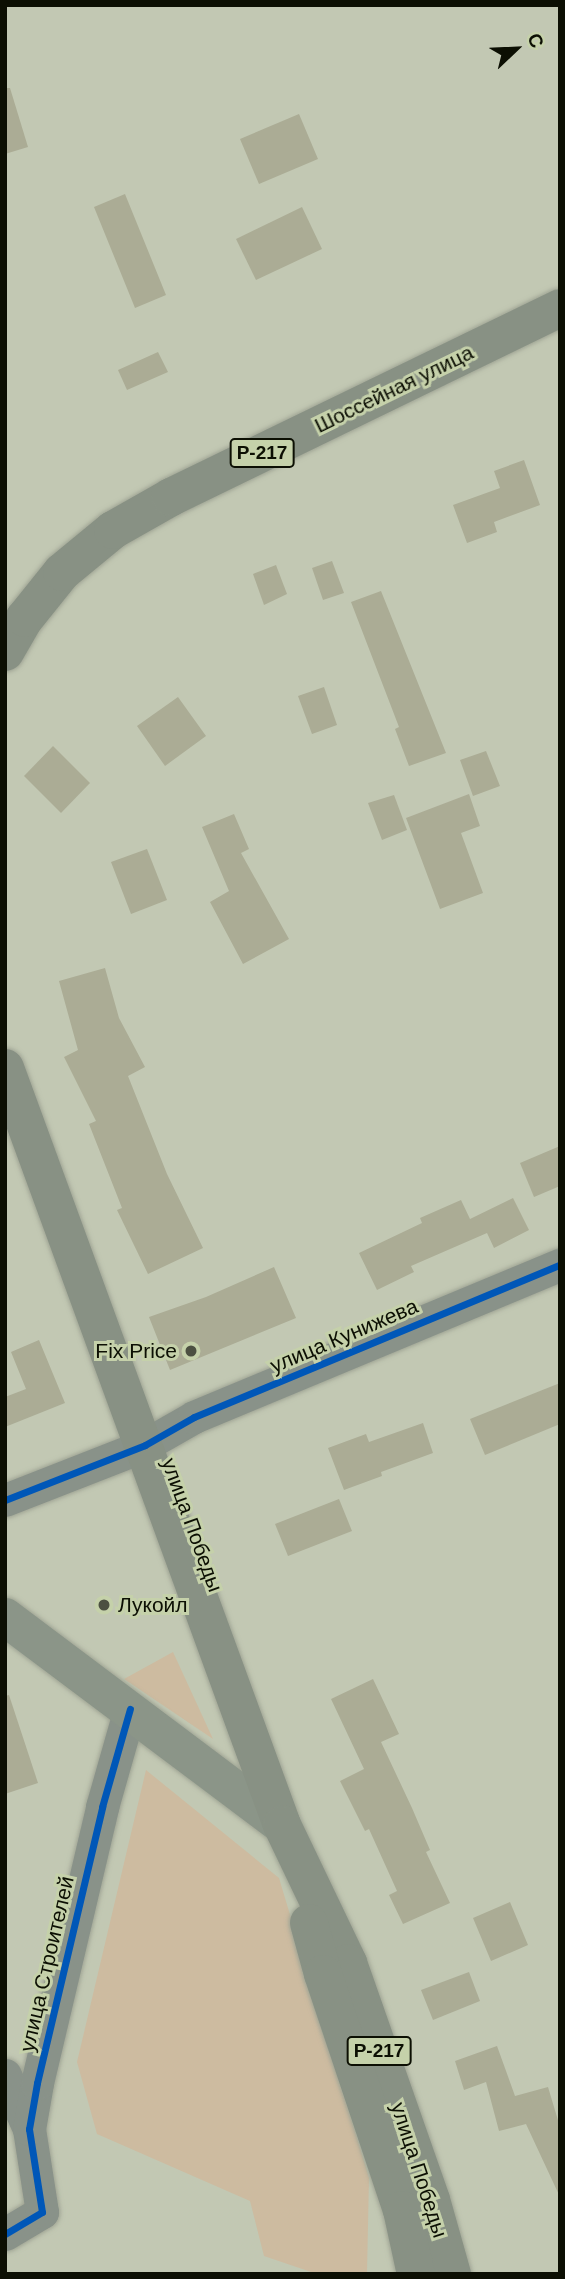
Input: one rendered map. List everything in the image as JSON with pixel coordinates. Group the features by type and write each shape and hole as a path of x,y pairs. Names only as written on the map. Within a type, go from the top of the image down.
{"highway":[{"name":"Шоссейная улица","path":"5,652 15,617 62,572 113,530 171,496 560,308"},
{"name":"улица Победы","path":"5,1068 284,1830 323,1974 402,2210 416,2274"},
{"name":"улица Победы","path":"284,1830 348,1963 430,2200 452,2274"}],"main road":[{"path":"5,1617 130,1709 284,1830"}],"street":[{"name":"улица Кунижева","path":"5,1500 145,1446 202,1414 560,1265"},
{"name":"улица Строителей","path":"5,2234 41,2212 29,2129 37,2083 102,1807 130,1709"},
{"path":"5,2075 29,2129"}],"shaded area":[{"path":"173,1652 213,1739 124,1679"},
{"path":"146,1770 279,1878 369,2178 367,2274 317,2274 264,2256 250,2201 97,2134 77,2062"}],"building":[{"path":"5,88 10,88 28,147 5,154"},
{"path":"299,114 318,159 259,184 240,139"},
{"path":"125,194 166,295 135,308 94,207"},
{"path":"302,207 322,249 256,280 236,239"},
{"path":"158,352 168,372 127,390 118,370"},
{"path":"524,460 540,505 494,522 497,532 467,543 453,505 500,488 494,471"},
{"path":"332,561 344,593 323,600 312,568"},
{"path":"276,565 287,594 264,605 253,574"},
{"path":"381,591 446,753 409,766 395,729 399,727 351,602"},
{"path":"324,687 337,725 312,734 298,696"},
{"path":"178,697 206,736 165,766 137,726"},
{"path":"53,746 90,783 61,813 24,776"},
{"path":"486,751 500,786 473,796 460,760"},
{"path":"469,794 480,826 461,833 483,893 440,909 406,818"},
{"path":"394,795 407,830 382,840 368,803"},
{"path":"234,814 249,849 241,853 289,939 243,964 210,902 229,891 202,827"},
{"path":"147,849 167,900 131,914 111,862"},
{"path":"105,968 119,1018 145,1067 128,1076 167,1174 203,1248 148,1274 117,1210 122,1208 89,1124 96,1121 64,1057 78,1050 59,981"},
{"path":"560,1146 560,1186 534,1197 520,1163"},
{"path":"513,1198 529,1230 494,1248 487,1233 411,1266 414,1272 377,1290 359,1253 422,1223 420,1218 461,1200 470,1219"},
{"path":"274,1267 296,1318 170,1370 149,1317 206,1297"},
{"path":"39,1340 65,1403 5,1427 5,1397 26,1389 11,1352"},
{"path":"560,1383 560,1424 485,1455 470,1419"},
{"path":"423,1423 433,1453 381,1472 382,1476 344,1490 328,1448 366,1434 369,1442"},
{"path":"339,1499 352,1531 288,1556 275,1524"},
{"path":"373,1679 399,1734 381,1742 430,1850 426,1852 450,1903 403,1924 389,1895 397,1891 369,1829 365,1831 340,1781 364,1769 331,1699"},
{"path":"9,1695 38,1783 5,1794 5,1696"},
{"path":"510,1902 528,1945 491,1961 473,1918"},
{"path":"469,1972 480,2001 433,2020 421,1990"},
{"path":"497,2046 515,2096 548,2087 560,2127 560,2197 526,2124 499,2131 486,2082 464,2090 455,2061"}],"cycle path":[{"path":"5,1500 145,1445 194,1417 560,1265"},
{"path":"5,2234 42,2212 29,2129 37,2083 102,1807 130,1709"}],"place":[{"name":"Fix Price","path":"191,1351"},
{"name":"Лукойл","path":"104,1605"}]}
